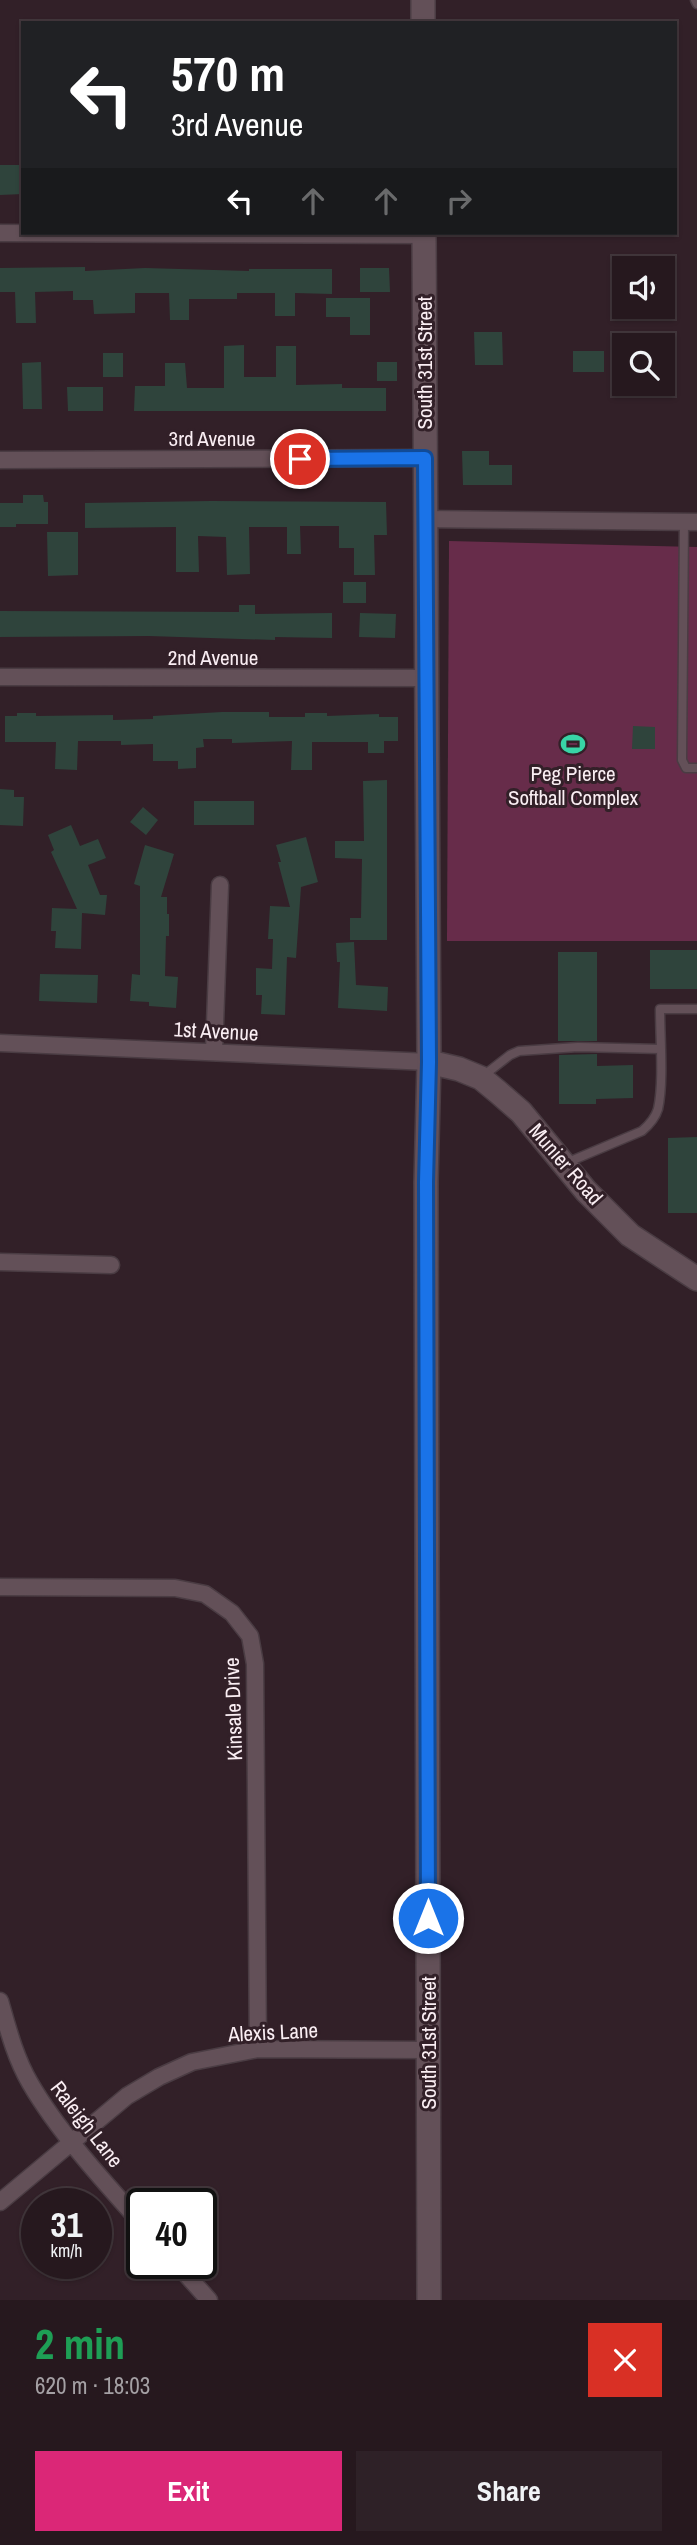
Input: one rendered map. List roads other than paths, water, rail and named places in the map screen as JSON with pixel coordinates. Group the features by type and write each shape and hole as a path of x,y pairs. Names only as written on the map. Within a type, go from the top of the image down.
{"street":[{"path":"423,0 423,21"},
{"path":"0,233 21,233"},
{"name":"South 31st Street","path":"424,235 429,1062 426,1182 429,2300"},
{"name":"3rd Avenue","path":"0,460 425,458"},
{"path":"425,519 690,522"},
{"name":"2nd Avenue","path":"0,677 425,678"},
{"path":"214,1052 220,885"},
{"name":"1st Avenue","path":"0,1043 429,1062"},
{"name":"Munier Road","path":"429,1062 481,1078 521,1112 563,1165 630,1235 697,1279"},
{"path":"0,1262 111,1265"},
{"name":"Kinsale Drive","path":"0,1587 175,1588 205,1594 232,1613 250,1636 255,1664 258,2049"},
{"name":"Raleigh Lane","path":"0,2001 12,2044 29,2082 52,2117 126,2205"},
{"name":"Alexis Lane","path":"0,2202 127,2096 192,2062 258,2049 428,2050"},
{"path":"190,2279 209,2300"}],"lane":[{"path":"690,522 682,760 686,768 697,768"},
{"path":"563,1165 642,1131 651,1123 660,1095 660,1009 697,1009"},
{"path":"481,1078 519,1051 578,1047 660,1049"}],"place":[{"name":"Peg Pierce Softball Complex","path":"573,744"}]}
